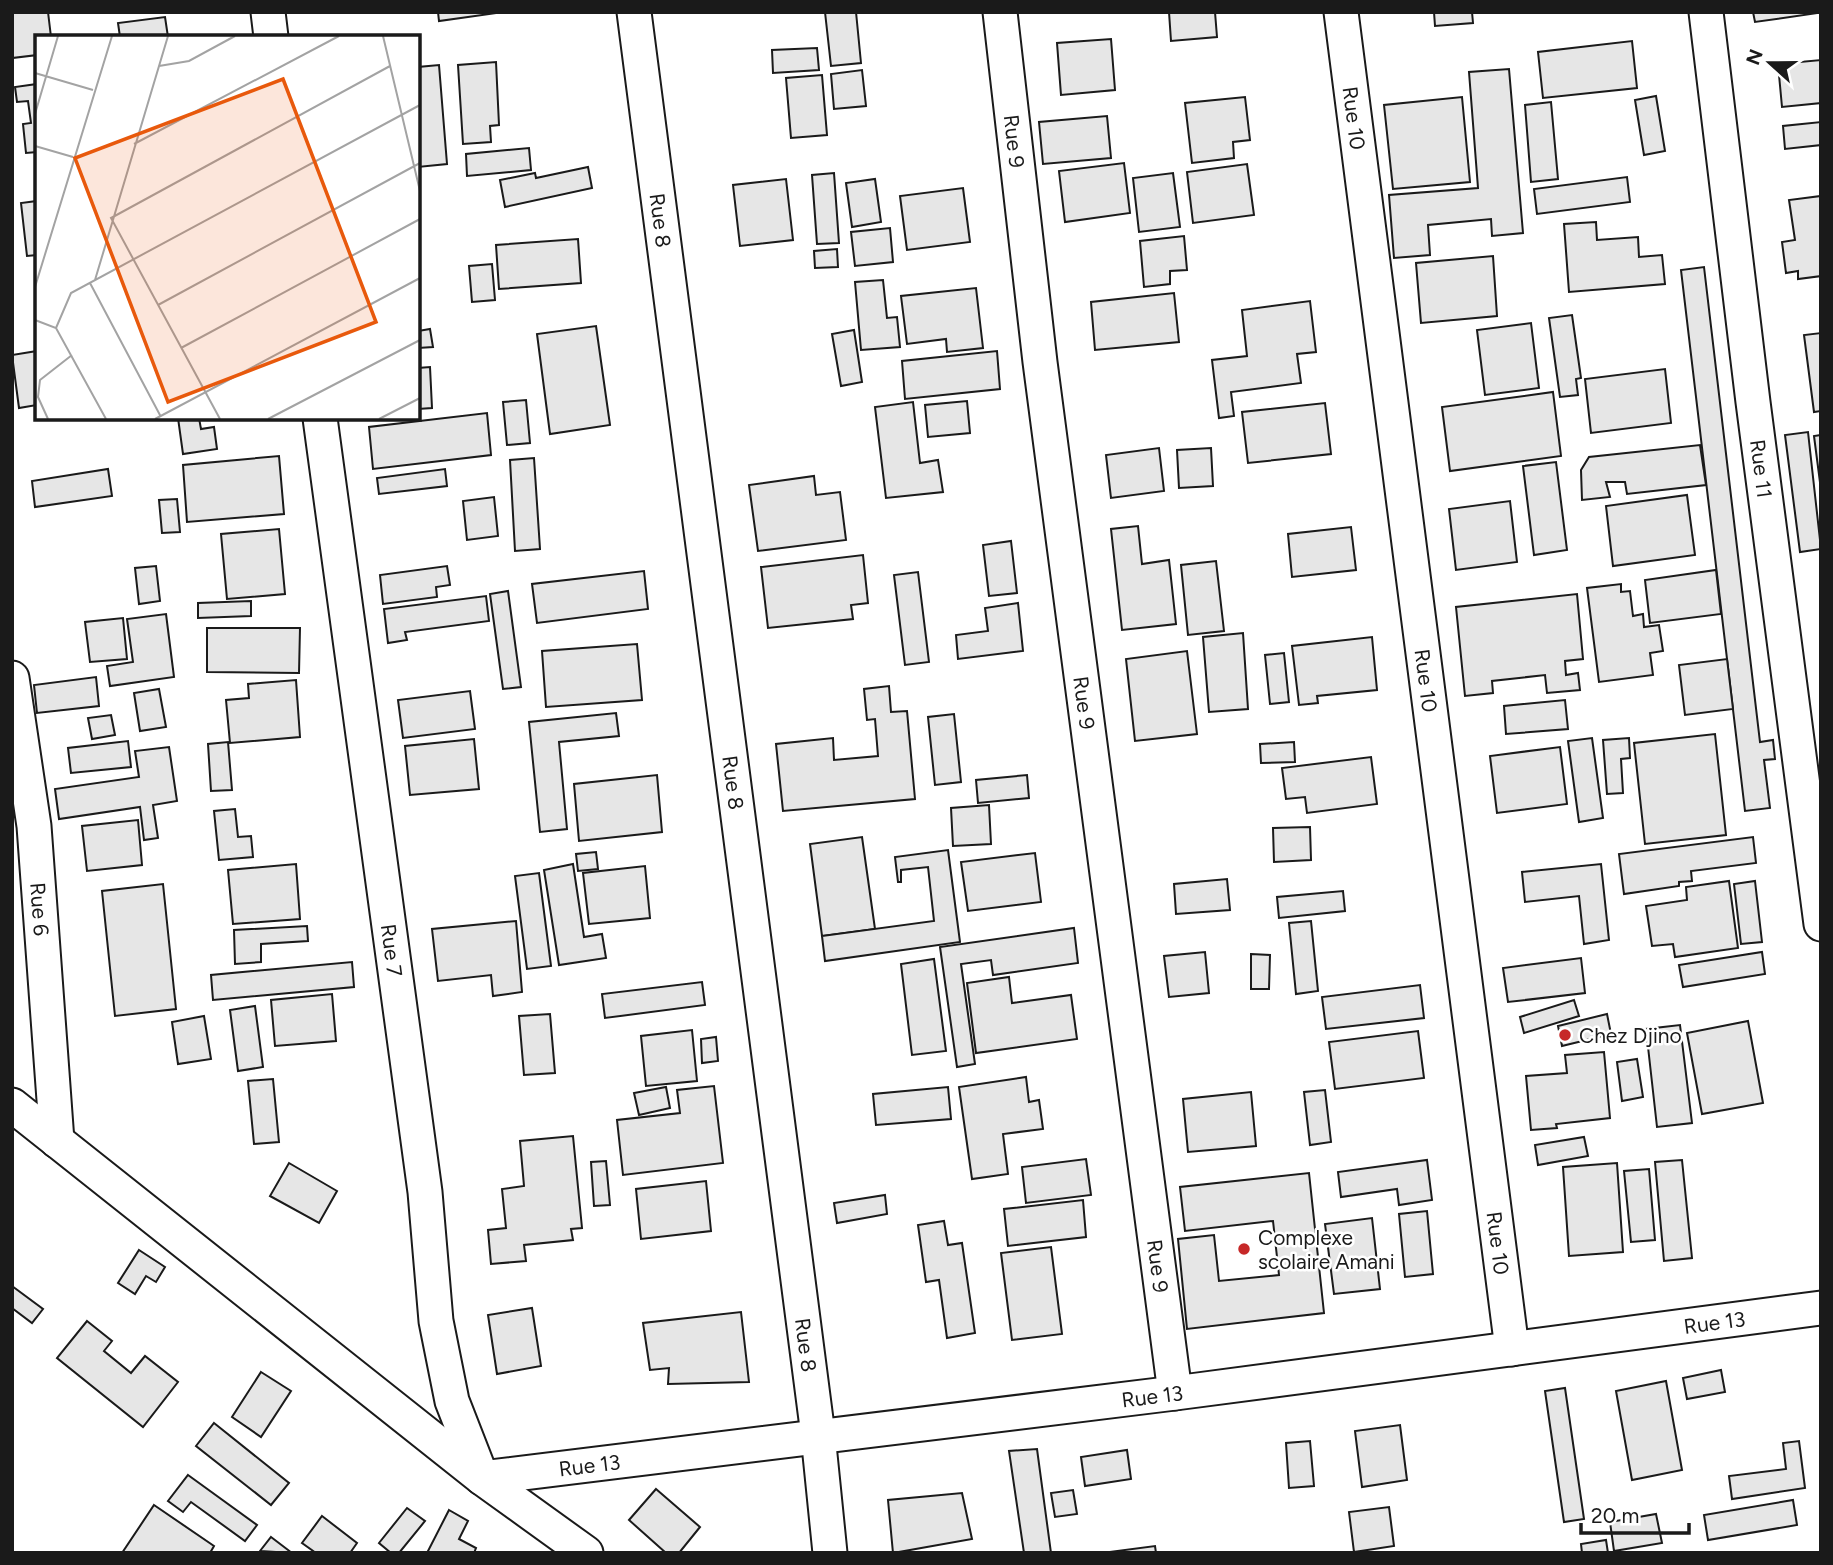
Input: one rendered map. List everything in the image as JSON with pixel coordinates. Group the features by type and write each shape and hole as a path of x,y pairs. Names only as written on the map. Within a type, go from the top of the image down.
{"street":[{"path":"268,12 271,35"},
{"name":"Rue 8","path":"634,12 818,1436 830,1553"},
{"name":"Rue 9","path":"1000,12 1040,362 1175,1393"},
{"name":"Rue 10","path":"1341,12 1512,1349"},
{"name":"Rue 11","path":"1706,12 1752,402 1821,924"},
{"name":"Rue 7","path":"320,420 425,1192 436,1321 452,1401 482,1478"},
{"name":"Rue 6","path":"12,678 34,826 57,1141"},
{"path":"12,1105 482,1478 586,1553"},
{"name":"Rue 13","path":"482,1478 1175,1393 1821,1308"}],"building":[{"path":"12,12 48,12 51,35 35,35 35,55 12,58"},
{"path":"438,12 497,12 497,13 439,21"},
{"path":"825,12 856,12 861,63 831,66"},
{"path":"1169,12 1215,12 1217,37 1171,41"},
{"path":"1434,12 1472,12 1473,23 1435,26"},
{"path":"1753,12 1818,12 1818,13 1755,22"},
{"path":"165,17 168,35 120,35 118,23"},
{"path":"1111,39 1115,90 1061,95 1057,43"},
{"path":"1632,41 1637,88 1543,98 1538,52"},
{"path":"817,48 819,70 773,73 772,50"},
{"path":"1821,60 1821,103 1782,107 1778,64"},
{"path":"496,62 499,125 490,126 491,142 463,144 458,65"},
{"path":"439,65 447,164 420,167 420,67"},
{"path":"1509,69 1523,233 1492,236 1491,219 1428,225 1430,255 1394,258 1389,195 1478,188 1469,72"},
{"path":"862,70 866,106 834,109 831,74"},
{"path":"822,75 827,135 791,138 786,78"},
{"path":"35,84 35,152 26,153 23,124 31,123 28,101 17,102 15,87"},
{"path":"1656,96 1665,151 1644,155 1635,100"},
{"path":"1245,97 1250,140 1233,142 1234,158 1192,163 1185,103"},
{"path":"1462,97 1470,182 1393,189 1384,105"},
{"path":"1551,102 1558,179 1531,182 1525,105"},
{"path":"1107,116 1111,158 1043,164 1039,122"},
{"path":"1821,122 1821,145 1785,149 1783,126"},
{"path":"529,148 531,170 467,176 466,154"},
{"path":"1124,163 1130,213 1065,222 1059,171"},
{"path":"1247,164 1254,215 1193,223 1187,172"},
{"path":"588,167 592,188 505,207 500,180 535,173 536,178"},
{"path":"834,173 839,243 817,244 812,175"},
{"path":"1173,173 1180,227 1139,232 1133,178"},
{"path":"1627,177 1630,202 1537,214 1534,189"},
{"path":"786,179 793,240 740,246 733,185"},
{"path":"875,179 881,222 852,227 846,183"},
{"path":"963,188 970,242 907,250 900,196"},
{"path":"1821,196 1821,276 1798,279 1798,271 1786,273 1782,242 1795,240 1789,200"},
{"path":"35,201 35,255 27,256 21,203"},
{"path":"1596,222 1597,240 1638,237 1639,257 1662,255 1665,284 1569,292 1564,224"},
{"path":"890,228 893,262 855,266 851,232"},
{"path":"1184,236 1187,270 1170,271 1170,284 1144,287 1140,241"},
{"path":"578,239 581,283 499,289 496,245"},
{"path":"837,249 838,267 815,268 814,251"},
{"path":"1493,256 1497,316 1421,323 1416,263"},
{"path":"492,264 495,300 472,302 469,266"},
{"path":"1704,267 1760,742 1773,740 1775,759 1764,760 1770,808 1745,811 1681,270"},
{"path":"883,280 887,318 897,317 900,347 861,350 855,282"},
{"path":"976,288 983,348 947,352 946,339 907,344 901,296"},
{"path":"1174,293 1179,342 1095,350 1091,302"},
{"path":"1310,301 1316,352 1297,354 1301,383 1231,392 1234,416 1219,418 1212,360 1247,356 1242,310"},
{"path":"1572,315 1581,378 1576,379 1578,395 1560,397 1549,318"},
{"path":"1531,323 1539,388 1485,395 1477,330"},
{"path":"596,326 610,425 550,434 537,334"},
{"path":"430,329 433,347 420,348 420,331"},
{"path":"854,330 862,382 841,386 832,334"},
{"path":"1821,333 1821,411 1814,412 1804,335"},
{"path":"35,351 35,405 19,408 12,355"},
{"path":"997,351 1000,389 905,399 902,361"},
{"path":"430,367 432,408 420,409 420,368"},
{"path":"1665,369 1671,423 1591,433 1585,379"},
{"path":"1553,392 1561,456 1450,471 1442,407"},
{"path":"526,400 530,443 507,445 503,402"},
{"path":"967,401 970,433 928,437 925,405"},
{"path":"913,402 920,463 938,460 943,492 886,498 875,407"},
{"path":"1325,403 1331,454 1248,463 1242,412"},
{"path":"487,413 491,455 373,469 369,427"},
{"path":"178,420 199,420 201,429 214,427 217,449 183,454"},
{"path":"1808,432 1821,549 1800,552 1785,435"},
{"path":"1821,435 1821,490 1814,436"},
{"path":"1700,445 1706,485 1627,494 1625,482 1606,482 1610,497 1582,500 1581,470 1589,457"},
{"path":"1159,448 1164,491 1111,498 1106,455"},
{"path":"1211,448 1213,486 1179,488 1177,450"},
{"path":"279,456 284,514 187,522 183,465"},
{"path":"534,458 540,549 515,551 510,460"},
{"path":"1556,462 1567,550 1534,555 1523,466"},
{"path":"108,469 112,496 35,507 32,481"},
{"path":"445,469 447,486 379,494 377,478"},
{"path":"814,476 816,495 840,492 846,540 758,551 749,485"},
{"path":"1687,495 1695,555 1613,566 1606,506"},
{"path":"494,497 498,536 467,540 463,501"},
{"path":"177,499 180,532 162,533 159,500"},
{"path":"1510,501 1517,562 1456,570 1449,509"},
{"path":"1138,526 1142,564 1169,560 1176,624 1122,630 1111,529"},
{"path":"1351,527 1356,570 1292,577 1288,534"},
{"path":"279,529 285,594 227,599 221,534"},
{"path":"1011,541 1017,593 989,596 983,545"},
{"path":"863,555 868,603 851,605 853,619 768,628 761,567"},
{"path":"1216,561 1224,631 1188,635 1181,565"},
{"path":"156,566 160,601 139,604 135,568"},
{"path":"447,566 450,585 436,587 437,597 383,604 380,575"},
{"path":"1716,570 1721,614 1650,623 1645,580"},
{"path":"644,571 648,609 537,623 532,584"},
{"path":"918,572 929,662 905,665 894,575"},
{"path":"1621,584 1621,592 1630,591 1633,616 1643,614 1644,627 1659,625 1663,651 1650,653 1653,675 1599,682 1587,588"},
{"path":"508,591 521,687 503,689 490,594"},
{"path":"1577,594 1583,659 1565,661 1566,675 1578,673 1580,690 1547,693 1545,675 1492,681 1493,693 1465,696 1456,607"},
{"path":"486,596 489,621 405,632 407,640 388,643 384,609"},
{"path":"251,601 251,616 198,618 198,603"},
{"path":"1018,603 1023,651 958,659 956,635 988,631 985,608"},
{"path":"166,614 174,677 110,686 107,666 133,662 127,619"},
{"path":"123,618 127,659 90,662 85,622"},
{"path":"207,628 300,628 299,673 207,672"},
{"path":"1243,633 1248,709 1209,712 1203,637"},
{"path":"1372,637 1377,690 1317,696 1318,703 1299,705 1292,646"},
{"path":"637,644 642,700 546,707 542,651"},
{"path":"1187,651 1197,734 1135,741 1126,659"},
{"path":"1284,653 1289,702 1270,704 1265,655"},
{"path":"1727,659 1733,709 1685,715 1679,665"},
{"path":"96,677 99,706 37,713 34,685"},
{"path":"296,680 300,737 230,743 226,700 249,698 248,684"},
{"path":"889,686 891,712 907,711 915,799 783,811 776,744 833,738 834,760 878,756 875,719 867,720 864,689"},
{"path":"159,689 166,727 140,731 134,693"},
{"path":"470,691 475,729 403,738 398,700"},
{"path":"1565,700 1568,729 1506,734 1504,706"},
{"path":"616,713 619,736 559,742 567,829 540,832 529,722"},
{"path":"954,714 961,782 935,785 928,717"},
{"path":"111,715 115,735 92,739 88,718"},
{"path":"1715,734 1726,835 1645,844 1634,743"},
{"path":"1592,738 1603,818 1579,822 1568,741"},
{"path":"1629,738 1630,758 1621,759 1623,793 1607,794 1603,740"},
{"path":"474,739 479,789 410,795 405,746"},
{"path":"128,741 131,767 71,773 68,748"},
{"path":"228,742 232,790 211,791 208,744"},
{"path":"1294,742 1295,762 1261,763 1260,744"},
{"path":"169,747 177,801 153,805 158,838 144,840 140,807 59,819 55,789 139,777 135,751"},
{"path":"1560,747 1567,804 1497,813 1490,756"},
{"path":"1371,757 1377,804 1307,813 1305,797 1286,799 1282,768"},
{"path":"657,775 662,832 579,841 574,784"},
{"path":"1027,775 1029,798 978,803 976,780"},
{"path":"989,805 991,844 953,846 951,808"},
{"path":"235,809 238,837 251,836 253,857 219,860 214,811"},
{"path":"138,820 142,865 87,871 82,826"},
{"path":"1310,827 1311,860 1274,862 1273,828"},
{"path":"862,837 875,929 822,936 810,844"},
{"path":"1753,837 1756,863 1691,871 1692,881 1679,882 1679,886 1624,894 1619,854"},
{"path":"948,850 960,942 825,961 822,936 934,921 928,867 901,870 901,882 898,882 895,857"},
{"path":"596,852 598,869 578,871 576,854"},
{"path":"1035,853 1041,902 968,911 961,862"},
{"path":"296,864 300,919 233,924 228,870"},
{"path":"573,864 584,937 602,934 606,958 559,965 544,870"},
{"path":"1601,864 1609,940 1584,944 1579,896 1525,902 1522,872"},
{"path":"645,866 650,918 589,924 583,873"},
{"path":"539,873 551,966 527,969 515,876"},
{"path":"1227,879 1230,910 1176,914 1174,884"},
{"path":"1729,881 1738,948 1675,957 1673,944 1652,946 1646,906 1687,900 1686,887"},
{"path":"1755,881 1762,942 1741,944 1734,884"},
{"path":"163,884 176,1009 115,1016 102,891"},
{"path":"1343,891 1345,911 1279,918 1277,897"},
{"path":"516,921 522,992 493,996 491,975 438,981 432,929"},
{"path":"1311,921 1318,991 1296,994 1289,923"},
{"path":"307,926 308,941 261,944 261,962 235,964 234,930"},
{"path":"1074,928 1078,963 993,975 991,960 961,964 975,1064 957,1067 940,947"},
{"path":"1205,952 1209,993 1169,997 1164,956"},
{"path":"1762,952 1765,974 1683,987 1679,965"},
{"path":"1251,954 1270,955 1269,989 1251,989"},
{"path":"1581,958 1585,993 1508,1002 1503,968"},
{"path":"934,959 946,1051 912,1055 901,964"},
{"path":"352,962 354,987 213,1000 211,975"},
{"path":"1009,977 1012,1003 1071,995 1077,1039 976,1053 967,983"},
{"path":"702,982 705,1005 605,1018 602,994"},
{"path":"1420,985 1424,1018 1326,1029 1322,997"},
{"path":"332,994 336,1041 275,1046 271,1000"},
{"path":"1574,1000 1579,1016 1524,1033 1520,1017"},
{"path":"255,1006 263,1067 238,1071 230,1010"},
{"path":"550,1014 555,1073 524,1075 519,1016"},
{"path":"1607,1014 1611,1034 1562,1046 1558,1026"},
{"path":"204,1016 211,1059 178,1064 172,1022"},
{"path":"1748,1021 1763,1103 1702,1114 1687,1033"},
{"path":"1680,1025 1692,1123 1657,1127 1646,1029"},
{"path":"692,1030 697,1081 646,1086 641,1036"},
{"path":"1418,1031 1424,1078 1335,1089 1329,1042"},
{"path":"716,1037 718,1061 702,1063 701,1039"},
{"path":"1604,1052 1610,1118 1556,1124 1557,1128 1531,1130 1526,1076 1567,1073 1565,1055"},
{"path":"1637,1059 1643,1097 1622,1101 1617,1062"},
{"path":"1026,1077 1029,1102 1039,1100 1043,1129 1003,1134 1008,1174 972,1179 959,1087"},
{"path":"273,1079 279,1142 254,1144 248,1081"},
{"path":"714,1086 723,1163 623,1175 617,1120 680,1113 677,1090"},
{"path":"666,1087 670,1108 639,1115 634,1093"},
{"path":"948,1087 951,1119 876,1125 873,1094"},
{"path":"1325,1090 1331,1142 1310,1145 1304,1092"},
{"path":"1251,1092 1256,1146 1188,1152 1183,1099"},
{"path":"573,1136 582,1228 571,1229 573,1240 524,1245 526,1261 491,1264 488,1230 506,1228 502,1189 524,1186 520,1141"},
{"path":"1584,1137 1588,1156 1538,1165 1535,1145"},
{"path":"1086,1159 1091,1195 1026,1203 1022,1167"},
{"path":"1427,1160 1432,1200 1399,1205 1397,1189 1341,1197 1338,1172"},
{"path":"1682,1160 1692,1258 1664,1261 1655,1162"},
{"path":"606,1161 610,1205 594,1206 591,1162"},
{"path":"289,1163 337,1191 319,1223 270,1196"},
{"path":"1617,1163 1623,1252 1569,1256 1563,1167"},
{"path":"1649,1169 1655,1240 1631,1242 1624,1171"},
{"path":"1309,1173 1324,1313 1187,1329 1178,1239 1214,1235 1219,1281 1279,1275 1273,1221 1185,1231 1180,1187"},
{"path":"706,1181 711,1231 641,1239 636,1189"},
{"path":"885,1195 887,1214 837,1223 834,1203"},
{"path":"1083,1200 1086,1237 1008,1246 1004,1209"},
{"path":"1427,1211 1433,1274 1405,1277 1399,1214"},
{"path":"1372,1218 1380,1289 1334,1294 1325,1224"},
{"path":"944,1221 948,1245 962,1243 975,1333 947,1338 939,1280 926,1282 918,1225"},
{"path":"1051,1247 1062,1334 1012,1340 1001,1253"},
{"path":"139,1250 165,1267 156,1282 146,1276 135,1294 118,1283"},
{"path":"12,1286 43,1309 32,1323 12,1308"},
{"path":"532,1308 541,1366 497,1374 488,1315"},
{"path":"741,1312 749,1382 668,1384 669,1368 650,1370 643,1323"},
{"path":"87,1321 112,1341 104,1351 131,1373 145,1356 178,1382 143,1427 57,1358"},
{"path":"1721,1370 1725,1392 1687,1399 1683,1378"},
{"path":"261,1372 291,1391 261,1437 232,1417"},
{"path":"1666,1381 1682,1470 1632,1480 1616,1391"},
{"path":"1565,1388 1584,1519 1564,1522 1545,1391"},
{"path":"214,1423 289,1483 271,1505 196,1446"},
{"path":"1400,1425 1407,1480 1362,1487 1355,1431"},
{"path":"1310,1441 1314,1486 1289,1488 1286,1443"},
{"path":"1799,1441 1805,1488 1732,1499 1729,1476 1786,1469 1783,1443"},
{"path":"1037,1449 1051,1553 1024,1553 1009,1451"},
{"path":"1127,1450 1131,1479 1085,1486 1081,1457"},
{"path":"188,1475 257,1525 245,1541 191,1502 183,1512 168,1501"},
{"path":"656,1489 700,1527 679,1553 666,1553 629,1520"},
{"path":"1073,1490 1077,1514 1055,1517 1051,1493"},
{"path":"962,1493 972,1539 893,1553 888,1500"},
{"path":"1793,1500 1797,1525 1708,1540 1704,1515"},
{"path":"154,1505 214,1546 210,1553 122,1553"},
{"path":"1389,1507 1394,1546 1354,1552 1349,1512"},
{"path":"407,1508 425,1521 399,1553 391,1553 379,1543"},
{"path":"449,1510 468,1521 459,1539 476,1548 474,1553 427,1553"},
{"path":"1656,1514 1662,1543 1614,1551 1610,1522"},
{"path":"322,1516 357,1543 350,1553 316,1553 302,1543"},
{"path":"271,1537 292,1553 260,1551"},
{"path":"1606,1540 1608,1553 1582,1553 1581,1544"},
{"path":"1155,1546 1156,1553 1102,1553"}],"place":[{"name":"Chez Djino","path":"1565,1035"},
{"name":"Complexe scolaire Amani","path":"1244,1249"}]}
